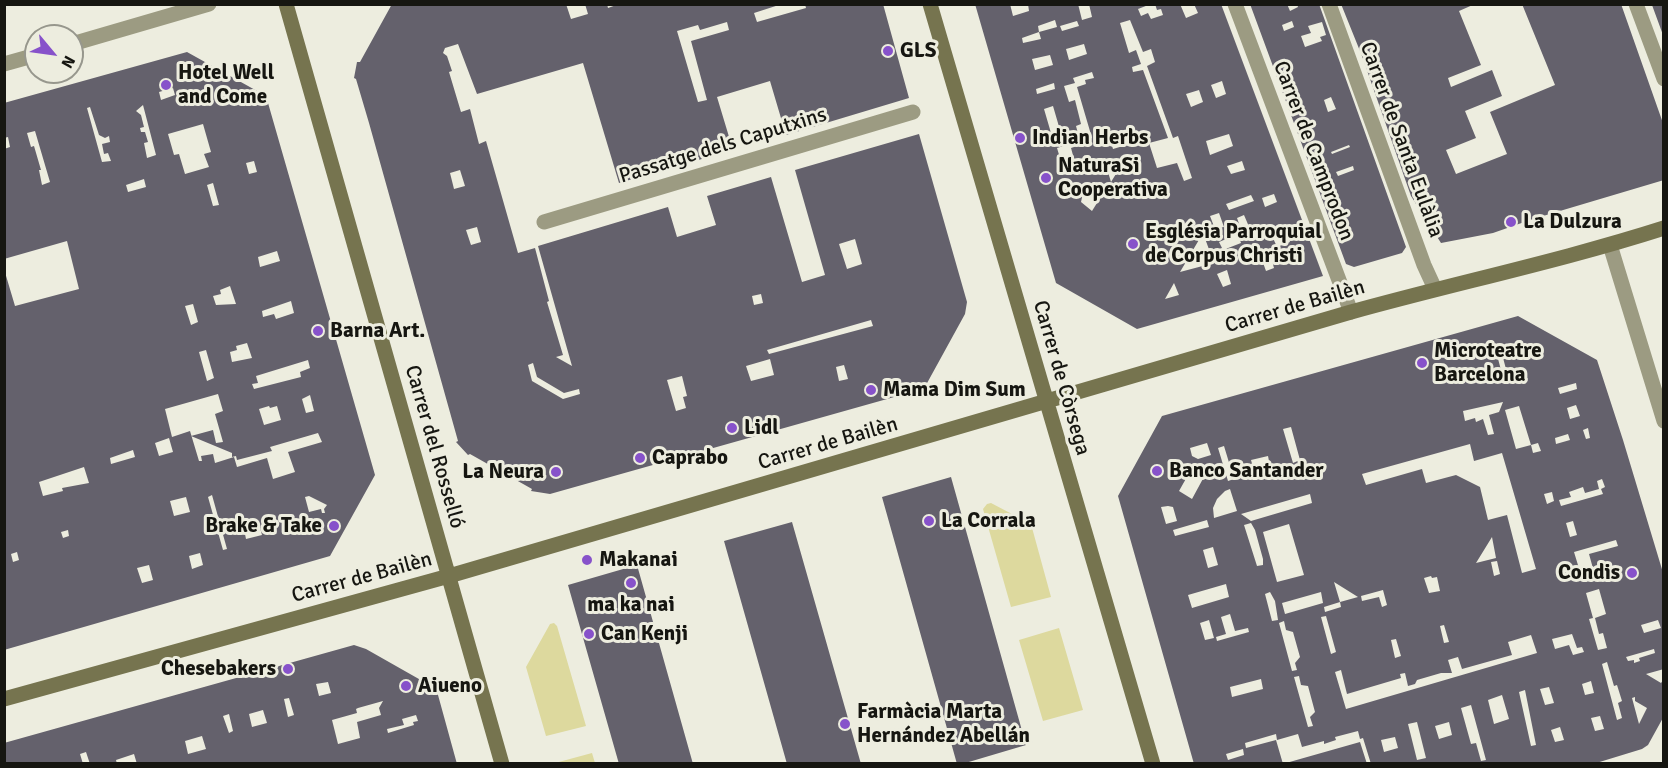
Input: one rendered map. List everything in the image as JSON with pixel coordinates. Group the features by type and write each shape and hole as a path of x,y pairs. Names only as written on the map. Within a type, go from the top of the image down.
{"street":[{"path":"84,40 209,4"},
{"name":"Carrer del Rosselló","path":"285,4 502,764"},
{"name":"Carrer de Còrsega","path":"930,4 1153,764"},
{"name":"Carrer de Camprodon","path":"1235,4 1351,312"},
{"name":"Carrer de Santa Eulàlia","path":"1329,4 1424,265 1435,289"},
{"path":"1636,4 1664,79"},
{"path":"4,64 24,58"},
{"name":"Passatge dels Caputxins","path":"544,222 914,112"},
{"name":"Carrer de Bailèn","path":"4,699 449,576 1351,312 1610,245 1664,228"},
{"path":"1610,245 1664,421"}],"shaded area":[{"path":"991,503 1031,524 1051,597 1011,607 983,509"},
{"path":"554,623 557,626 586,726 546,736 526,667 550,624"},
{"path":"1059,628 1083,710 1043,721 1019,640"},
{"path":"592,753 595,763 555,763"}],"building":[{"path":"392,4 566,4 571,19 588,14 585,4 607,4 608,8 619,4 782,4 754,13 757,22 806,8 805,4 883,4 909,98 786,135 770,81 717,97 733,150 619,183 583,63 477,94 458,44 445,48 443,53 447,56 452,71 449,72 461,112 470,109 479,144 486,141 518,253 535,248 549,301 547,302 563,355 556,357 572,366 538,246 668,207 677,237 716,225 707,196 771,177 802,282 825,275 795,170 919,134 967,302 965,314 926,385 919,390 550,494 531,491 532,489 470,454 468,455 456,442 458,441 369,123 354,78 357,62 360,62","holes":["727,22 729,30 691,41 707,100 698,102 677,31 698,25 700,30","460,170 465,186 454,189 450,173","477,227 481,242 471,245 466,230","855,239 862,264 847,269 839,244","761,294 763,303 754,305 752,296","871,320 873,326 769,354 767,350","770,359 774,375 751,381 746,366","533,363 537,377 564,393 579,389 580,394 563,399 532,381 528,365","844,365 848,379 839,381 836,367","682,376 687,396 683,397 686,408 676,411 667,380"]},
{"path":"975,4 1010,4 1013,16 1029,11 1028,4 1078,4 1082,20 1092,17 1089,4 1151,4 1138,9 1141,16 1148,13 1151,19 1163,15 1161,9 1157,10 1155,4 1180,4 1186,18 1198,13 1194,4 1221,4 1323,276 1137,329 1056,283","holes":["1055,20 1057,27 1039,32 1038,26","1130,20 1143,52 1151,49 1155,62 1147,66 1173,138 1178,136 1192,178 1184,181 1177,163 1157,168 1149,143 1168,138 1143,70 1133,72 1132,67 1141,64 1136,50 1129,53 1120,23","1077,21 1079,26 1062,31 1060,26","1039,32 1041,39 1023,43 1022,38","1084,44 1087,54 1069,60 1066,49","1050,55 1053,65 1035,70 1032,59","1092,72 1094,78 1085,80 1086,84 1077,87 1092,138 1080,141 1076,126 1081,124 1075,100 1069,102 1064,86 1075,83 1073,78","1222,81 1226,94 1216,98 1211,85","1054,83 1055,89 1037,94 1036,89","1199,90 1203,102 1191,107 1186,94","1053,106 1060,130 1051,133 1044,109","1129,129 1133,143 1113,149 1108,133","1229,134 1233,146 1210,155 1206,141","1076,142 1077,146 1071,148 1074,159 1071,159 1073,165 1063,168 1057,148","1242,161 1245,170 1231,174 1227,166","1119,169 1111,182 1108,172","1090,190 1102,195 1092,211 1081,202 1083,193","1274,194 1277,202 1265,207 1262,198","1251,195 1254,201 1229,210 1226,204","1219,213 1224,227 1215,229 1210,216","1244,215 1250,229 1242,232 1237,218","1203,233 1214,263 1180,272","1287,233 1290,242 1277,247 1273,238","1238,234 1241,243 1223,250 1219,242","1271,257 1274,268 1266,271 1262,260","1227,270 1231,284 1223,287 1217,274","1174,283 1179,295 1165,299"]},
{"path":"1250,4 1287,4 1290,11 1298,7 1297,4 1319,4 1406,247 1402,253 1354,267 1346,264","holes":["1292,21 1294,27 1284,31 1282,25","1322,22 1326,35 1320,37 1322,41 1305,47 1301,36 1311,33 1308,26","1331,97 1336,109 1328,112 1324,100","1349,145 1350,147 1332,154 1331,152","1353,166 1354,170 1338,176 1336,172"]},
{"path":"1341,4 1475,4 1459,11 1481,65 1448,78 1451,87 1492,70 1502,96 1465,111 1476,138 1446,150 1456,174 1507,154 1490,112 1555,85 1522,4 1621,4 1664,126 1664,180 1493,233 1441,243 1411,196 1362,56"},
{"path":"1652,5 1664,5 1664,35 1663,35"},
{"path":"187,52 266,96 375,475 330,556 4,650 4,269 15,306 79,289 67,241 4,259 4,149 10,147 8,137 4,138 4,103 72,84 84,84 84,81","holes":["173,88 175,95 161,100 159,92","143,105 156,155 147,158 144,143 148,142 145,132 141,132 140,128 144,127 141,115 136,111","90,107 99,135 105,138 109,136 110,142 102,144 104,154 108,153 111,161 102,162 87,108","203,124 211,152 204,154 209,167 185,174 179,154 174,155 168,134","35,131 50,182 42,185 39,170 41,170 34,146 31,147 27,133","254,161 257,172 249,174 246,163","144,179 146,187 128,192 126,185","213,183 219,205 213,206 207,185","277,251 280,261 260,267 258,257","230,286 236,304 216,305 213,296 221,294 220,290","291,301 294,313 276,319 274,314 263,317 262,311","193,304 198,322 191,325 185,306","247,343 252,358 232,362 230,352 237,350 236,346","206,350 214,378 207,381 199,352","308,360 310,368 300,372 301,377 254,389 252,384 258,383 256,376","218,394 223,411 215,414 223,442 216,443 213,430 191,436 190,431 172,437 165,409","310,395 314,411 306,413 302,399","277,406 281,420 264,425 259,409","318,433 322,442 288,452 295,472 273,479 267,458 237,467 234,457 215,463 213,454 201,456 202,461 199,461 192,436 232,453 232,457 236,456 237,460 272,451 270,447","169,438 173,452 159,456 155,443","133,450 135,457 111,464 110,458","84,467 89,483 62,488 63,491 43,496 39,482","212,495 227,549 223,550 208,497","309,496 327,505 324,509 325,513 322,513 321,509 309,512 305,497","186,497 190,512 174,516 170,501","259,524 262,535 246,539 244,529","68,530 69,536 63,538 61,532","17,552 19,560 13,562 11,554","200,553 203,565 192,569 189,556","149,565 153,580 142,583 137,568"]},
{"path":"1518,316 1597,360 1664,576 1664,669 1646,674 1661,683 1664,679 1664,716 1648,745 1642,749 1593,764 1371,764 1363,738 1360,739 1358,731 1335,737 1336,740 1324,744 1324,741 1302,747 1298,734 1277,740 1276,734 1245,743 1246,748 1276,740 1283,764 1194,764 1118,496 1162,416","holes":["1502,354 1506,369 1501,370 1497,355","1576,383 1577,389 1560,394 1558,388","1503,402 1499,412 1489,415 1494,434 1488,435 1483,419 1476,422 1475,418 1465,421 1463,411","1576,405 1580,416 1570,419 1567,408","1519,406 1531,445 1516,449 1505,410","1291,427 1300,460 1293,463 1283,429","1588,428 1590,438 1586,439 1583,430","1568,434 1570,440 1556,444 1555,438","1207,443 1211,455 1198,459 1192,456 1190,448","1538,443 1541,451 1533,453 1531,445","1470,444 1474,461 1502,453 1536,569 1522,573 1507,515 1488,520 1480,487 1456,475 1426,483 1422,469 1366,485 1362,474","1224,446 1234,479 1228,481 1218,448","1268,456 1270,466 1254,471 1251,460","1192,468 1205,475 1192,499 1179,491","1602,479 1605,487 1601,489 1603,494 1561,506 1559,500 1571,497 1569,492 1583,487 1585,493 1599,489 1597,481","1230,489 1237,511 1214,518 1213,508 1217,499","1552,492 1554,501 1547,504 1544,494","1310,494 1312,503 1251,521 1241,514","1161,507 1173,507 1177,521 1166,524","1207,520 1209,527 1175,536 1173,530","1573,521 1577,535 1570,537 1566,523","1251,523 1263,559 1263,565 1257,566 1244,525","1289,524 1304,575 1277,582 1263,532","1492,537 1496,558 1476,563","1616,540 1618,546 1589,554 1594,572 1581,575 1574,552","1213,547 1218,565 1208,568 1203,550","1497,561 1500,574 1494,576 1491,562","1431,576 1432,578 1437,577 1440,591 1429,593 1424,578","1334,582 1358,597 1340,602","1226,584 1229,597 1192,608 1188,595","1599,589 1606,614 1595,618 1599,634 1603,633 1607,648 1598,650 1589,619 1593,618 1586,593","1383,590 1387,605 1382,607 1379,597 1362,601 1361,596","1270,592 1275,601 1278,620 1272,621 1265,594","1321,592 1323,603 1285,614 1282,603","1340,602 1341,607 1325,612 1324,607","1230,614 1235,631 1248,628 1249,632 1217,641 1216,637 1226,634 1221,617","1326,616 1336,652 1331,654 1321,617","1209,620 1214,638 1205,640 1200,623","1658,620 1661,628 1644,633 1641,625","1284,621 1286,630 1293,632 1300,657 1295,663 1297,670 1292,671 1279,623","1444,625 1449,642 1444,643 1440,626","1572,634 1577,648 1582,647 1584,652 1573,655 1569,645 1555,649 1552,639","1531,635 1537,653 1346,709 1335,672 1341,670 1347,694 1401,678 1400,674 1405,673 1408,686 1415,684 1417,680 1441,673 1452,673 1448,660 1458,657 1462,669 1512,655 1508,642","1396,639 1401,656 1395,658 1391,640","1654,649 1655,653 1639,658 1640,661 1634,663 1634,660 1628,661 1626,657","1607,662 1614,686 1617,685 1622,701 1618,703 1622,718 1617,720 1602,664","1299,676 1301,685 1308,686 1315,712 1310,717 1313,726 1308,727 1294,677","1261,679 1263,689 1232,697 1230,687","1591,681 1594,693 1585,695 1582,684","1549,687 1554,703 1545,705 1540,689","1525,690 1536,745 1531,746 1519,692","1502,695 1509,719 1494,724 1488,700","1635,697 1635,701 1647,708 1639,724 1632,698","1471,705 1486,760 1481,761 1476,743 1471,744 1461,708","1600,716 1604,729 1595,731 1591,718","1417,722 1426,758 1417,760 1408,724","1449,722 1452,735 1439,739 1435,726","1560,727 1564,740 1555,742 1551,730","1395,737 1398,748 1384,752 1381,740","1243,749 1244,755 1228,760 1226,754"]},
{"path":"951,477 1026,745 962,764 957,764 882,497"},
{"path":"792,522 861,764 787,764 724,541"},
{"path":"637,565 693,764 619,764 568,585"},
{"path":"354,645 366,649 433,687 438,695 457,764 137,764 134,754 116,760 117,764 90,764 86,752 80,754 83,764 4,764 4,743","holes":["328,682 331,693 319,696 316,684","289,698 294,715 288,717 284,699","383,701 379,708 381,715 357,722 360,738 338,744 332,720 357,713 356,709","263,710 267,723 252,727 249,714","229,714 233,731 229,733 223,716","416,715 418,721 413,722 414,725 388,733 387,729 404,725 402,719","202,736 206,749 188,754 185,741"]},
{"path":"1360,742 1367,764 1286,764 1286,763"}],"place":[{"name":"GLS","path":"888,51"},
{"name":"Hotel Well and Come","path":"166,85"},
{"name":"Indian Herbs","path":"1020,138"},
{"name":"NaturaSi Cooperativa","path":"1046,178"},
{"name":"La Dulzura","path":"1511,222"},
{"name":"Església Parroquial de Corpus Christi","path":"1133,244"},
{"name":"Barna Art.","path":"318,331"},
{"name":"Microteatre Barcelona","path":"1422,363"},
{"name":"Mama Dim Sum","path":"871,390"},
{"name":"Lidl","path":"732,428"},
{"name":"Caprabo","path":"640,458"},
{"name":"Banco Santander","path":"1157,471"},
{"name":"La Neura","path":"556,472"},
{"name":"La Corrala","path":"929,521"},
{"name":"Brake & Take","path":"334,526"},
{"name":"Makanai","path":"587,560"},
{"name":"Condis","path":"1632,573"},
{"name":"ma ka nai","path":"631,583"},
{"name":"Can Kenji","path":"589,634"},
{"name":"Chesebakers","path":"288,669"},
{"name":"Aiueno","path":"406,686"},
{"name":"Farmàcia Marta Hernández Abellán","path":"845,724"}]}
